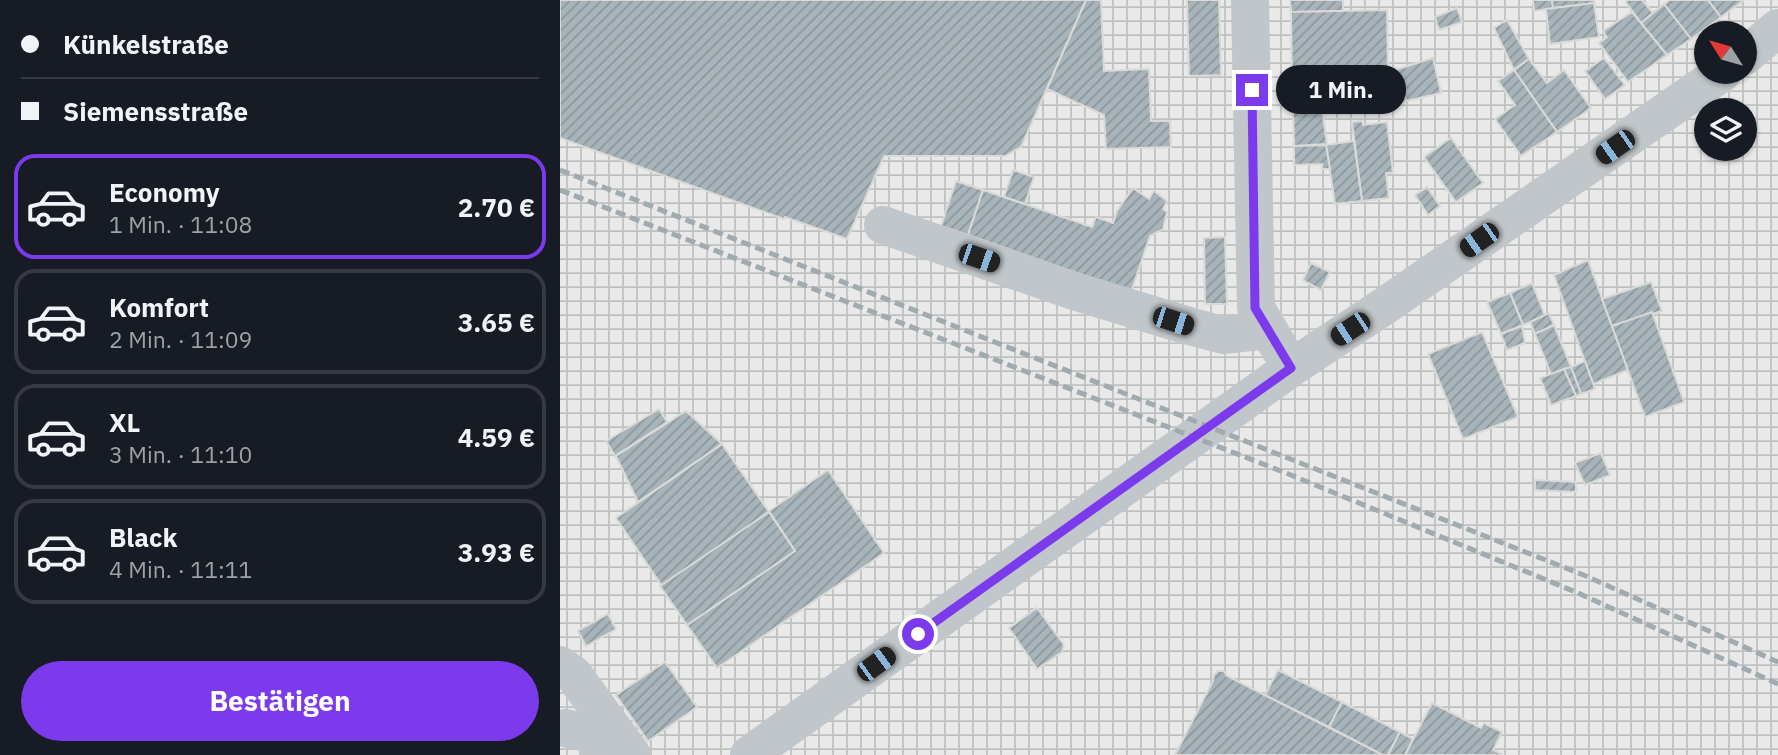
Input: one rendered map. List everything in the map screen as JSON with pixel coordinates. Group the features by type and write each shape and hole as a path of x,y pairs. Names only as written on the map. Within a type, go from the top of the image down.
{"street":[{"path":"1250,0 1255,308 1291,368"},
{"path":"1757,46 1778,29"},
{"path":"749,755 1291,368 1706,84"},
{"path":"883,225 1074,291 1189,326 1223,335 1269,330"},
{"path":"560,665 573,674 632,755"},
{"path":"565,728 595,735 600,745 598,755"}],"shaded area":[{"path":"560,0 1778,0 1778,755 560,755"}],"building":[{"path":"560,0 1086,0 1021,147 1005,156 884,156 847,239 560,138"},
{"path":"1086,0 1101,0 1104,71 1149,69 1151,121 1170,121 1171,147 1106,149 1104,115 1047,89"},
{"path":"1187,0 1219,0 1221,75 1189,76"},
{"path":"1290,0 1343,0 1343,11 1291,12"},
{"path":"1533,0 1552,0 1553,8 1534,11"},
{"path":"1552,0 1594,0 1594,3 1553,8"},
{"path":"1642,0 1653,13 1641,23 1626,2"},
{"path":"1670,0 1708,0 1721,17 1716,21 1694,21 1694,37 1691,39 1664,4"},
{"path":"1708,0 1744,0 1721,17"},
{"path":"1594,3 1599,37 1550,44 1546,9"},
{"path":"1664,4 1691,39 1667,55 1641,23"},
{"path":"1457,8 1462,22 1439,30 1435,17"},
{"path":"1387,10 1388,71 1368,78 1292,80 1291,12"},
{"path":"1632,12 1667,55 1628,82 1599,43 1607,37 1603,31"},
{"path":"1507,20 1529,59 1514,70 1494,28"},
{"path":"1433,58 1441,93 1406,101 1395,70"},
{"path":"1604,58 1625,85 1605,99 1585,71"},
{"path":"1529,59 1547,83 1564,70 1591,108 1557,132 1514,70"},
{"path":"1395,68 1406,101 1378,110 1368,78"},
{"path":"1514,70 1557,132 1521,156 1495,119 1515,105 1498,81"},
{"path":"1368,78 1373,94 1349,98 1346,79"},
{"path":"1346,79 1349,101 1322,105 1318,80"},
{"path":"1292,80 1318,80 1327,144 1294,146"},
{"path":"1362,121 1363,125 1387,122 1393,173 1386,173 1389,198 1362,201 1352,122"},
{"path":"1451,138 1483,183 1456,202 1424,157"},
{"path":"1354,141 1362,201 1335,204 1326,145"},
{"path":"1326,145 1330,169 1322,169 1322,164 1294,165 1294,146"},
{"path":"1013,170 1034,177 1025,204 1004,197"},
{"path":"956,181 983,190 968,235 941,226"},
{"path":"1427,187 1440,206 1428,215 1415,195"},
{"path":"1133,188 1149,199 1154,191 1167,201 1163,209 1167,212 1163,229 1150,236 1131,292 968,235 983,190 1092,227 1096,217 1113,223 1117,211"},
{"path":"1225,237 1227,304 1205,304 1204,238"},
{"path":"1588,260 1628,370 1593,384 1554,275"},
{"path":"1311,263 1330,272 1321,290 1303,280"},
{"path":"1651,282 1662,311 1612,326 1602,299"},
{"path":"1532,283 1545,316 1523,325 1510,293"},
{"path":"1510,293 1523,325 1501,334 1487,302"},
{"path":"1652,312 1684,402 1645,417 1612,326"},
{"path":"1549,313 1554,325 1535,334 1530,322"},
{"path":"1554,325 1571,367 1551,374 1535,334"},
{"path":"1522,326 1525,343 1507,350 1501,334"},
{"path":"1482,332 1518,417 1463,439 1428,354"},
{"path":"1585,361 1595,389 1581,394 1571,367"},
{"path":"1571,367 1581,394 1576,396 1564,369"},
{"path":"1564,369 1576,396 1551,405 1540,378"},
{"path":"659,409 667,422 615,456 606,441"},
{"path":"686,411 722,444 638,502 616,456"},
{"path":"722,444 769,512 662,586 616,518"},
{"path":"1601,453 1610,475 1585,485 1575,463"},
{"path":"828,470 884,553 717,668 687,625 795,551 769,511"},
{"path":"1535,480 1576,482 1576,492 1535,490"},
{"path":"769,512 795,551 687,625 660,586"},
{"path":"1037,608 1064,645 1062,652 1037,669 1009,628"},
{"path":"608,614 616,629 586,646 578,631"},
{"path":"665,662 697,707 648,741 616,695"},
{"path":"1278,670 1342,702 1329,727 1265,695"},
{"path":"1218,671 1224,671 1227,676 1383,755 1175,755"},
{"path":"1342,702 1400,732 1388,755 1383,755 1329,727"},
{"path":"1432,703 1481,728 1484,723 1502,732 1493,750 1504,755 1405,755"},
{"path":"1400,732 1413,739 1405,755 1388,755"}],"railway":[{"path":"560,170 1586,576 1778,662"},
{"path":"560,190 1286,473 1578,593 1778,684"}],"route":[{"path":"918,634 1291,368 1255,308 1252,90"}]}
